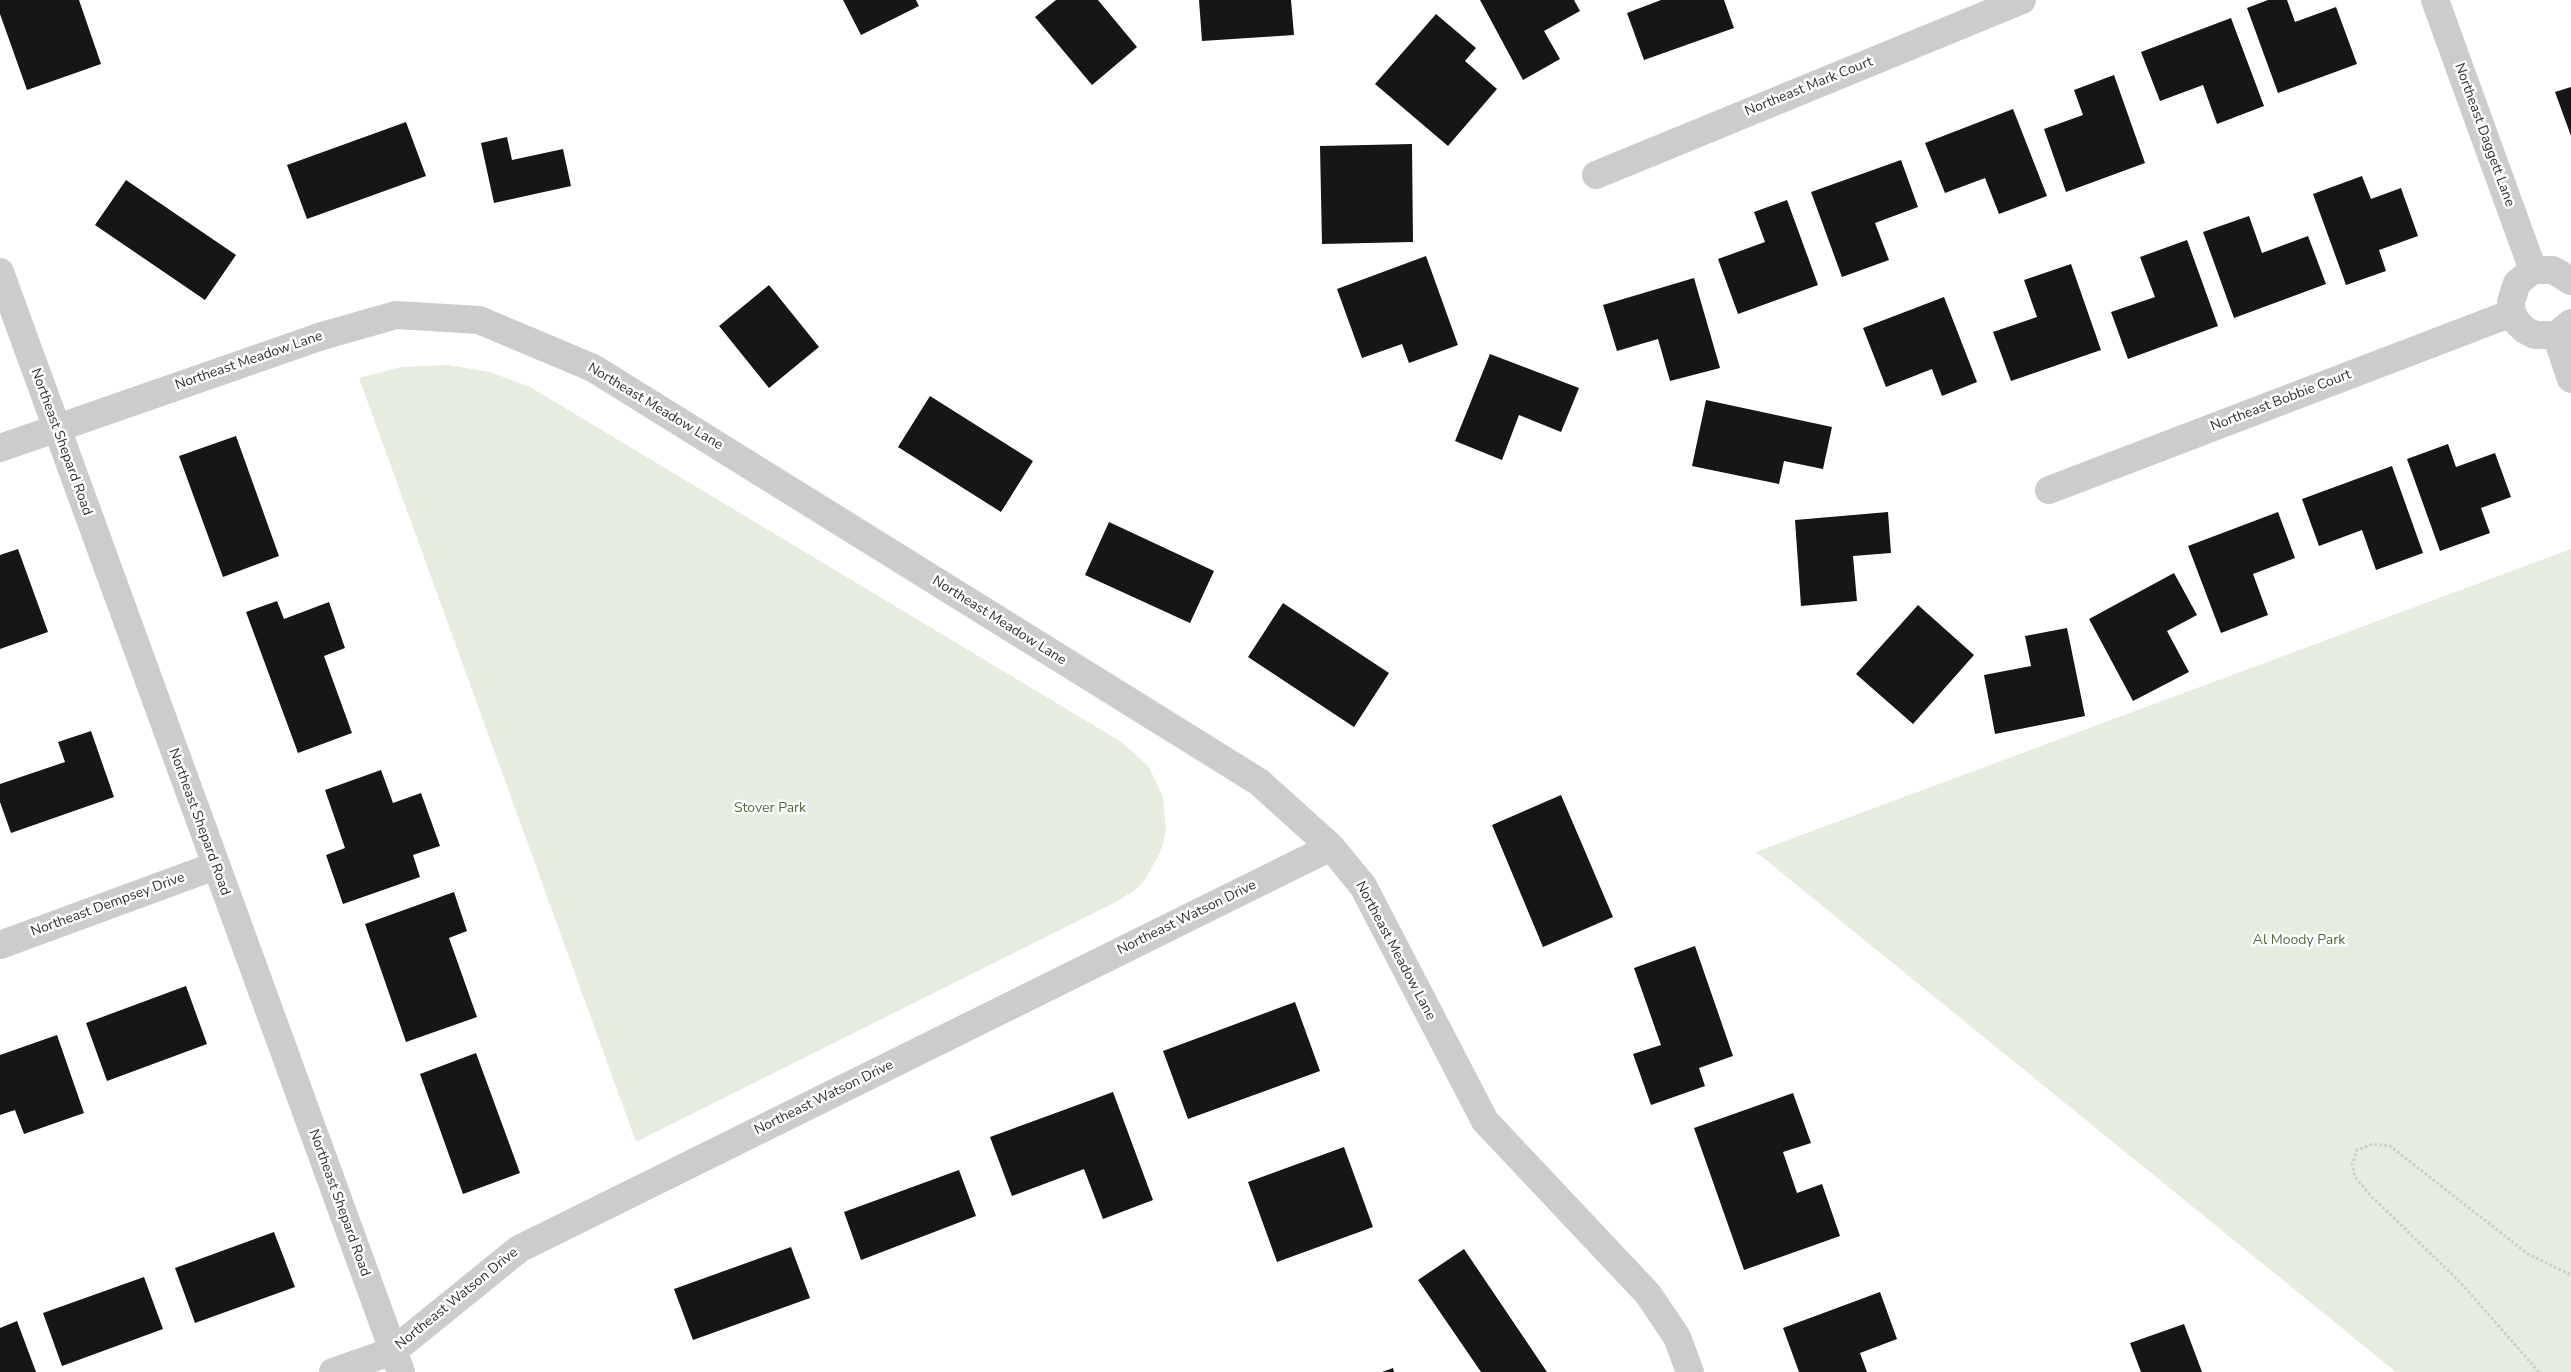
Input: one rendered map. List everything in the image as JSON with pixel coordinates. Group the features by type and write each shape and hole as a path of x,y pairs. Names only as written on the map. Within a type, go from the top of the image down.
{"street":[{"name":"Northeast Mark Court","path":"1596,175 2022,0"},
{"name":"Northeast Daggett Lane","path":"2435,0 2534,270"},
{"path":"2571,281 2553,270 2534,270 2517,283 2511,302 2512,313 2517,322 2530,332 2545,336 2564,329 2571,379"},
{"name":"Northeast Shepard Road","path":"0,272 55,428 397,1362"},
{"name":"Northeast Bobbie Court","path":"2049,490 2512,313"},
{"name":"Northeast Meadow Lane","path":"0,448 322,336 396,315 479,320 593,368 1259,782 1331,847 1363,886 1485,1121 1648,1294 1677,1337 1690,1372"},
{"name":"Northeast Watson Drive","path":"333,1372 397,1362 519,1249 1331,847"},
{"name":"Northeast Dempsey Drive","path":"0,945 215,866"}],"path":[{"path":"2539,1372 2460,1282 2355,1177 2352,1164 2357,1150 2373,1144 2390,1146 2528,1254 2571,1275"}],"green space":[{"name":"Stover Park","path":"448,365 490,372 530,387 1123,743 1149,767 1163,797 1166,831 1162,848 1147,877 1136,889 1116,902 636,1142 359,378 401,367"},
{"name":"Al Moody Park","path":"2571,549 2571,1372 2396,1372 1756,852"}],"building":[{"path":"0,0 79,0 101,64 27,90 0,14"},
{"path":"843,0 916,0 919,6 861,35"},
{"path":"1056,0 1098,0 1137,47 1092,85 1035,17"},
{"path":"1199,0 1291,0 1294,35 1202,41"},
{"path":"1480,0 1574,0 1580,11 1544,31 1560,59 1523,80"},
{"path":"1661,0 1724,0 1734,28 1644,60 1627,13"},
{"path":"2268,0 2287,0 2295,22 2336,7 2357,64 2278,93 2247,8"},
{"path":"1436,14 1476,48 1465,61 1497,89 1448,146 1375,84"},
{"path":"2231,18 2264,106 2217,124 2203,85 2160,101 2141,52"},
{"path":"2114,75 2145,163 2066,192 2044,129 2083,115 2074,90"},
{"path":"2571,87 2571,136 2555,92"},
{"path":"2013,109 2047,196 1999,214 1985,178 1945,193 1925,143"},
{"path":"406,122 426,176 307,219 287,165"},
{"path":"507,137 512,160 563,149 571,186 494,203 481,143"},
{"path":"1412,144 1413,242 1322,244 1320,146"},
{"path":"1901,160 1918,207 1875,223 1889,260 1842,277 1811,192"},
{"path":"2362,176 2371,199 2401,188 2418,236 2379,250 2386,271 2346,285 2313,194"},
{"path":"126,180 236,255 205,300 95,225"},
{"path":"1787,200 1818,285 1738,314 1718,259 1765,242 1754,212"},
{"path":"2249,216 2262,253 2308,236 2326,284 2234,318 2203,232"},
{"path":"2187,240 2218,326 2128,359 2111,312 2155,297 2140,257"},
{"path":"1426,256 1458,345 1409,363 1402,344 1362,358 1337,289"},
{"path":"2071,264 2101,350 2011,381 1993,332 2037,317 2024,280"},
{"path":"1694,278 1720,368 1670,381 1658,339 1617,351 1603,305"},
{"path":"769,285 819,347 769,388 719,326"},
{"path":"1944,297 1977,382 1942,396 1932,369 1886,387 1863,328"},
{"path":"1490,354 1579,388 1561,432 1519,415 1502,460 1455,441"},
{"path":"930,396 1033,461 1001,512 898,447"},
{"path":"1706,400 1832,427 1823,469 1784,461 1779,484 1692,466"},
{"path":"236,436 279,556 223,577 179,456"},
{"path":"2448,444 2456,467 2495,453 2511,497 2481,508 2490,533 2440,551 2407,459"},
{"path":"2392,466 2423,553 2376,570 2362,530 2319,546 2302,499"},
{"path":"1888,512 1891,553 1853,556 1857,601 1801,606 1795,520"},
{"path":"2278,512 2295,558 2253,574 2268,615 2221,633 2188,546"},
{"path":"1109,522 1214,571 1190,623 1085,575"},
{"path":"18,549 48,632 0,649 0,555"},
{"path":"2174,573 2197,615 2167,631 2189,672 2133,701 2089,619"},
{"path":"277,601 284,619 329,602 345,648 324,656 352,733 298,753 246,612"},
{"path":"1283,603 1389,673 1354,727 1248,657"},
{"path":"1918,605 1974,655 1913,724 1856,674"},
{"path":"2067,628 2085,716 1995,734 1984,675 2031,666 2025,636"},
{"path":"91,731 114,797 11,833 0,802 0,784 65,762 58,742"},
{"path":"381,770 393,803 421,793 440,846 413,855 420,877 343,904 326,855 345,848 325,790"},
{"path":"1561,795 1613,917 1543,947 1492,825"},
{"path":"454,892 467,931 449,938 477,1017 406,1042 365,924"},
{"path":"1695,946 1733,1056 1699,1068 1705,1086 1651,1105 1633,1054 1661,1045 1634,968"},
{"path":"186,986 207,1044 107,1081 86,1023"},
{"path":"1295,1002 1320,1071 1188,1119 1163,1051"},
{"path":"57,1035 84,1113 24,1134 15,1110 0,1115 0,1055"},
{"path":"476,1053 520,1173 463,1194 420,1074"},
{"path":"1113,1092 1153,1200 1103,1219 1084,1169 1012,1196 990,1137"},
{"path":"1793,1093 1811,1143 1783,1152 1797,1193 1822,1184 1840,1236 1744,1270 1694,1128"},
{"path":"1344,1147 1373,1227 1277,1262 1248,1182"},
{"path":"959,1170 976,1216 861,1260 844,1212"},
{"path":"274,1232 295,1287 195,1323 175,1268"},
{"path":"791,1247 810,1298 693,1340 674,1289"},
{"path":"1464,1249 1547,1372 1481,1372 1418,1280"},
{"path":"144,1277 163,1329 62,1366 43,1313"},
{"path":"1880,1292 1897,1339 1860,1353 1867,1372 1799,1372 1783,1328"},
{"path":"17,1321 36,1372 0,1372 0,1328"},
{"path":"2184,1324 2202,1372 2141,1372 2130,1343"},
{"path":"1393,1368 1394,1372 1382,1372"}]}
